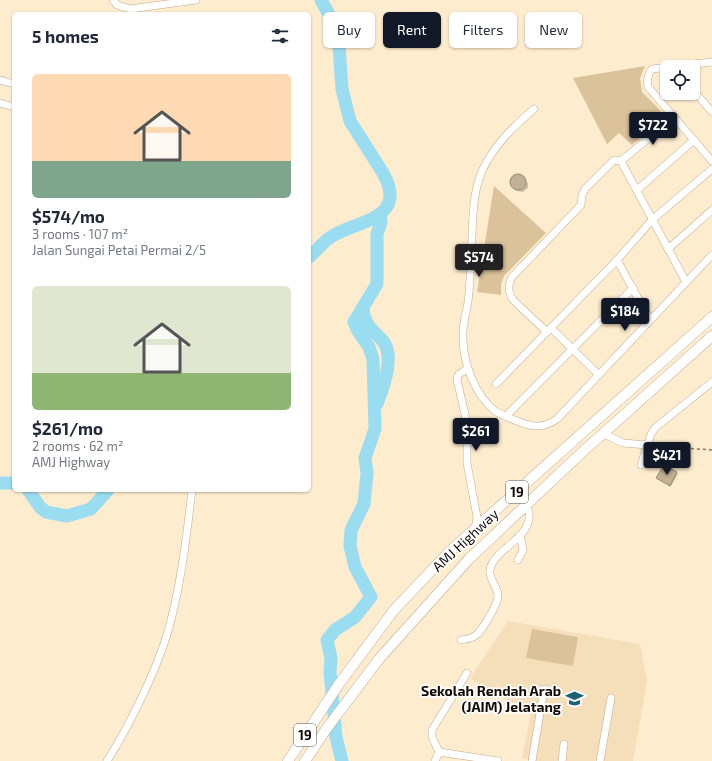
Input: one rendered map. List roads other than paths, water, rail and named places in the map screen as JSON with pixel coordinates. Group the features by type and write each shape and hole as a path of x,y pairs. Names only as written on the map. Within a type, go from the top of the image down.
{"highway":[{"name":"AMJ Highway","path":"288,761 339,684 394,610 450,551 712,317"},
{"name":"AMJ Highway","path":"305,761 327,728 379,659 469,559 712,336"}],"street":[{"path":"112,0 124,9 196,0"},
{"path":"700,65 711,64"},
{"path":"660,68 652,69 649,72 648,87 712,161"},
{"path":"0,80 12,83"},
{"path":"700,98 712,112"},
{"path":"0,103 12,106"},
{"path":"534,109 504,136 488,159 478,182 468,301 462,336 463,352 476,386 496,412 535,427 550,424 599,375 712,255"},
{"path":"599,375 573,349 514,301 510,296 508,284 512,277 581,205 582,194 585,189 614,160 621,161 674,117"},
{"path":"637,190 694,140"},
{"path":"621,161 686,282"},
{"path":"496,384 617,260 652,220 712,169"},
{"path":"668,249 712,210"},
{"path":"617,260 650,320"},
{"path":"506,416 633,288"},
{"path":"468,368 458,375 458,380 468,438 467,463 477,517 475,530"},
{"path":"641,465 647,445 655,428 712,382"},
{"path":"604,434 623,442 647,445"},
{"path":"107,761 136,706 158,658 171,621 178,589 192,492"},
{"path":"461,640 469,639 477,635 496,604 498,594 490,576 490,569 498,555 520,535 528,524 530,518 529,512 525,506"},
{"path":"518,560 523,550 520,535"},
{"path":"435,761 439,752 432,737 432,730 468,673"},
{"path":"532,761 544,689"},
{"path":"600,761 611,698"},
{"path":"562,761 564,744"},
{"path":"439,752 498,761"}],"waterway":[{"path":"311,255 330,237 368,221 378,215 386,208 390,200 389,188 383,173 350,121 342,89 338,31 321,0"},
{"path":"342,761 336,737 330,672 331,658 327,640 335,630 355,617 371,597 355,567 350,546 351,530 364,504 367,473 365,458 375,429 373,359 369,347 358,331 354,322 377,284 377,234 381,222 380,215"},
{"path":"363,307 367,322 371,329 386,346 388,354 387,372 377,404"},
{"path":"0,483 12,483"},
{"path":"29,492 40,507 46,512 67,516 91,509 106,492"}],"place":[{"name":"Sekolah Rendah Arab (JAIM) Jelatang","path":"574,698"}]}
